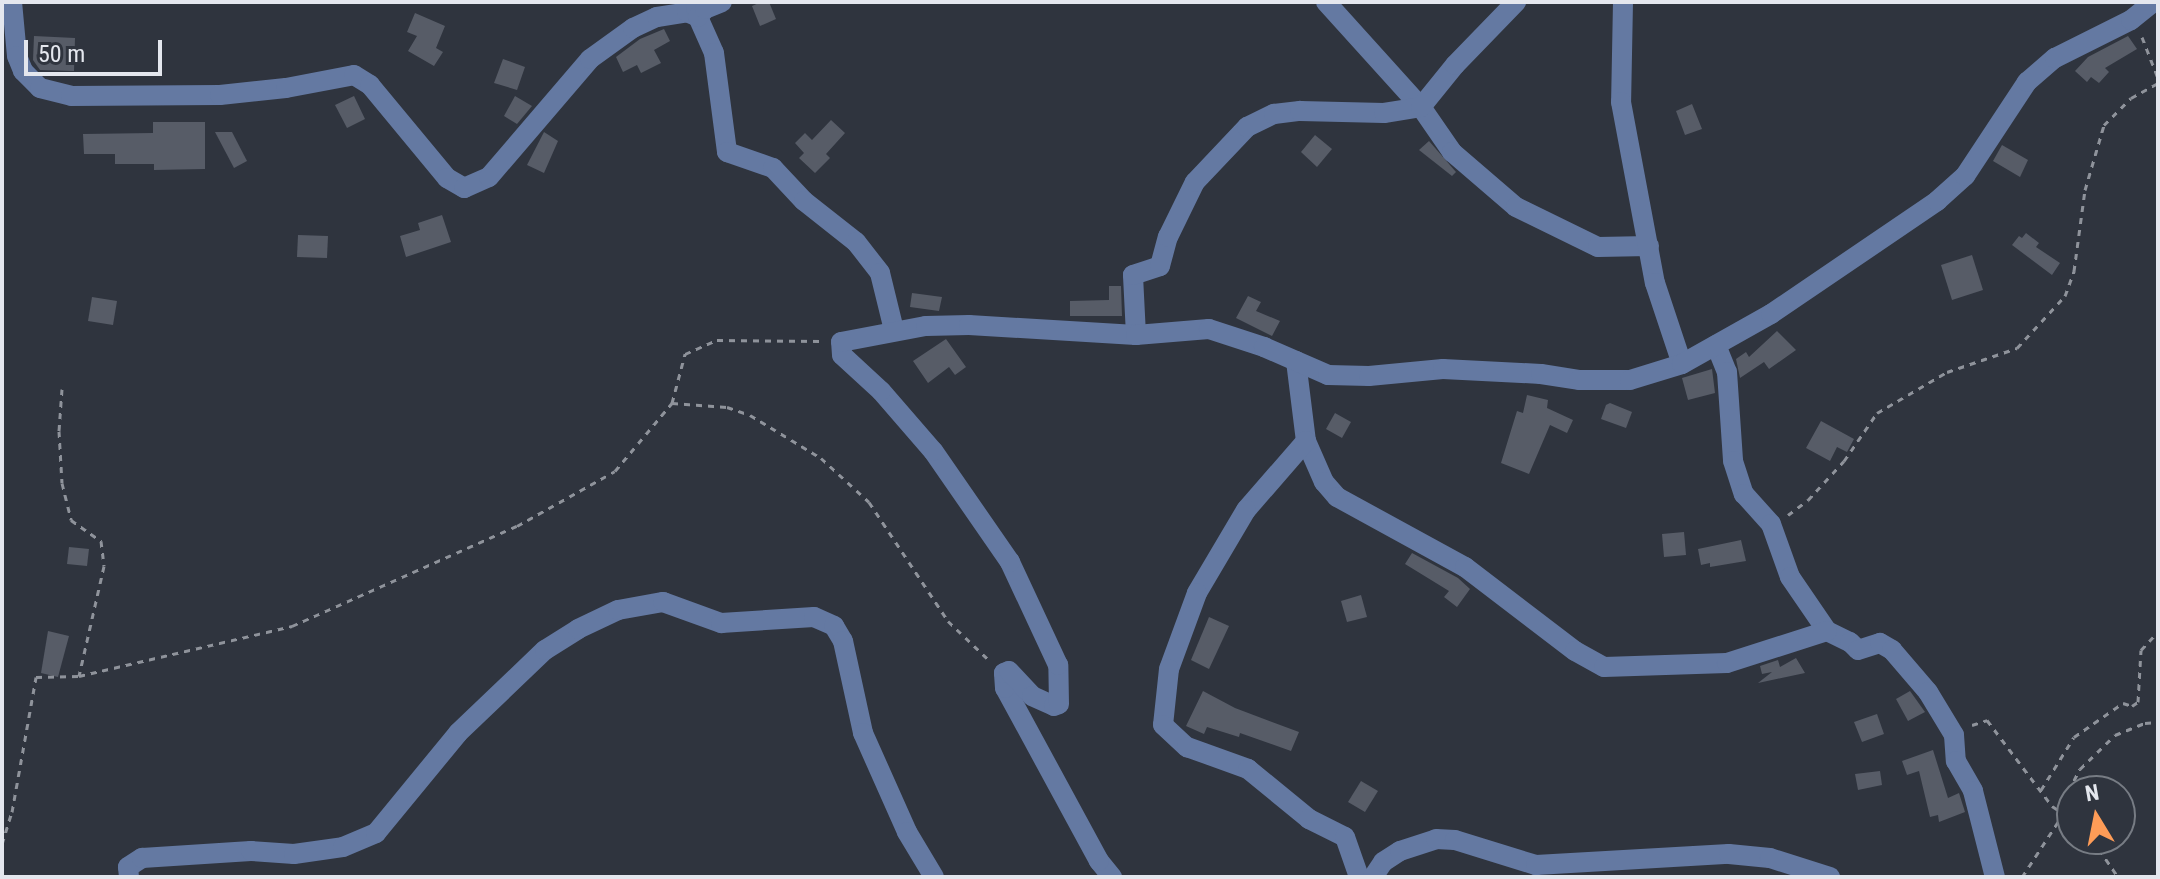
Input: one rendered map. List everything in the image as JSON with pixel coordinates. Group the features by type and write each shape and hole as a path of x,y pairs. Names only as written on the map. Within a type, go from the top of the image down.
{"street":[{"path":"12,2 17,56 23,71 40,88 71,96 220,95 286,88 354,75 370,85 447,178 464,188 489,177 590,59 633,28 657,17 705,9 722,2"},
{"path":"1326,2 1421,107 1452,152 1516,207 1598,247 1649,246"},
{"path":"1136,335 1133,275 1160,266 1168,237 1195,182 1247,127 1274,114 1300,111 1384,113 1421,107 1455,65 1516,2"},
{"path":"1623,2 1621,102 1655,283 1682,364"},
{"path":"1112,877 1099,861 1005,688 1004,673 1009,671 1032,696 1054,706 1059,704 1058,665 1010,562 933,451 881,391 842,355 841,342 894,330 969,325 1136,335 1209,329 1328,375 1369,376 1443,369 1541,374 1579,380 1630,380 1682,364 1771,314 1937,201 1979,158 2027,82 2055,58 2120,25 2153,2"},
{"path":"696,9 714,53 727,152 773,168 804,201 856,242 880,273 894,330"},
{"path":"1716,345 1727,372 1736,475 1744,494 1771,524 1790,577 1827,631 1850,642 1858,650 1880,643 1892,650 1928,692 1954,735 1956,761 1973,791 1995,877"},
{"path":"1296,361 1306,441 1324,482 1337,497 1465,567 1575,651 1604,667 1727,663 1827,631"},
{"path":"1306,441 1246,510 1197,593 1169,669 1163,725 1187,747 1248,769 1309,819 1345,837 1359,877"},
{"path":"129,877 128,867 142,858 251,851 294,854 343,847 376,833 458,733 545,650 578,629 618,610 663,602 721,623 814,617 834,626 843,641 863,733 907,832 934,877"},
{"path":"1373,877 1383,862 1400,851 1436,839 1455,840 1536,865 1729,854 1770,858 1830,877"}],"path":[{"path":"1771,524 1808,500 1844,461 1877,413 1947,372 2017,348 2065,296 2074,271 2085,190 2104,125 2131,98 2158,80 2148,45 2137,31 2120,25"},
{"path":"2,844 12,812 36,677 79,676 292,626 517,526 615,471 672,403 685,354 717,340 841,342"},
{"path":"62,389 59,431 62,483 71,520 101,541 104,566 79,676"},
{"path":"672,403 727,407 750,415 821,458 869,502 948,621 1004,673"},
{"path":"2041,790 2074,737 2123,703 2132,706 2138,702 2141,650 2158,632"},
{"path":"1954,735 1987,720 2056,806"},
{"path":"2077,775 2115,735 2145,723 2158,722"},
{"path":"2022,877 2056,823"},
{"path":"2103,855 2118,877"}],"building":[{"path":"769,2 776,19 760,26 752,6"},
{"path":"415,13 445,26 436,48 443,52 434,66 408,51 417,36 407,32"},
{"path":"664,29 670,41 654,50 661,63 641,73 637,65 623,72 616,57 640,39"},
{"path":"34,36 75,38 74,71 40,70 33,60"},
{"path":"2128,36 2137,49 2105,68 2109,72 2099,83 2091,77 2087,82 2075,71 2088,57"},
{"path":"503,59 525,67 517,90 494,83"},
{"path":"354,96 365,119 347,128 335,105"},
{"path":"515,96 532,106 517,124 504,116"},
{"path":"1692,104 1702,129 1685,135 1676,111"},
{"path":"831,120 845,133 826,154 830,158 815,173 799,158 804,153 795,143 805,133 812,140"},
{"path":"153,122 205,122 205,169 154,170 154,164 115,164 115,154 84,154 83,134 153,133"},
{"path":"215,132 232,132 247,161 234,168"},
{"path":"544,132 558,141 544,173 527,165"},
{"path":"1315,135 1332,149 1317,167 1301,152"},
{"path":"1429,141 1456,172 1452,176 1419,150"},
{"path":"2002,145 2028,160 2020,177 1993,161"},
{"path":"442,215 451,242 406,257 400,236 420,230 418,223"},
{"path":"2026,233 2039,243 2036,247 2060,263 2052,275 2012,245"},
{"path":"298,235 328,236 327,258 297,257"},
{"path":"1972,255 1983,290 1952,300 1941,265"},
{"path":"1109,286 1121,286 1122,316 1070,316 1070,301 1109,300"},
{"path":"912,293 942,297 939,311 910,307"},
{"path":"1248,296 1261,302 1256,311 1280,321 1272,336 1236,318"},
{"path":"92,297 117,301 113,325 88,321"},
{"path":"1777,331 1796,350 1769,369 1764,362 1740,378 1736,359 1746,352 1749,357"},
{"path":"946,339 966,367 955,375 949,367 928,383 913,361"},
{"path":"1712,369 1715,393 1688,400 1682,378"},
{"path":"1527,395 1548,400 1547,408 1573,420 1567,433 1550,425 1529,474 1501,463 1517,411 1523,413"},
{"path":"1610,403 1632,412 1626,428 1601,419 1606,405"},
{"path":"1335,413 1351,422 1342,438 1326,429"},
{"path":"1821,421 1854,439 1847,452 1837,447 1830,461 1806,448"},
{"path":"1684,532 1686,555 1664,557 1662,534"},
{"path":"1741,540 1746,561 1710,567 1710,563 1701,565 1698,549"},
{"path":"69,547 89,549 87,566 67,564"},
{"path":"1412,553 1458,578 1470,589 1457,607 1444,597 1449,591 1405,564"},
{"path":"1361,595 1367,617 1347,622 1341,601"},
{"path":"1209,617 1229,626 1209,669 1191,660"},
{"path":"48,631 69,636 58,677 41,673"},
{"path":"1796,658 1805,673 1758,683 1772,672 1762,674 1760,666 1778,660 1780,667"},
{"path":"1203,691 1235,708 1299,732 1291,751 1240,733 1239,737 1207,727 1204,734 1186,726"},
{"path":"1910,691 1925,712 1908,721 1896,699"},
{"path":"1877,714 1884,734 1862,742 1854,722"},
{"path":"1933,750 1948,798 1959,793 1965,812 1939,822 1938,815 1930,817 1919,771 1907,775 1902,761"},
{"path":"1880,771 1882,785 1858,790 1855,774"},
{"path":"1361,781 1378,791 1365,812 1348,802"}]}
